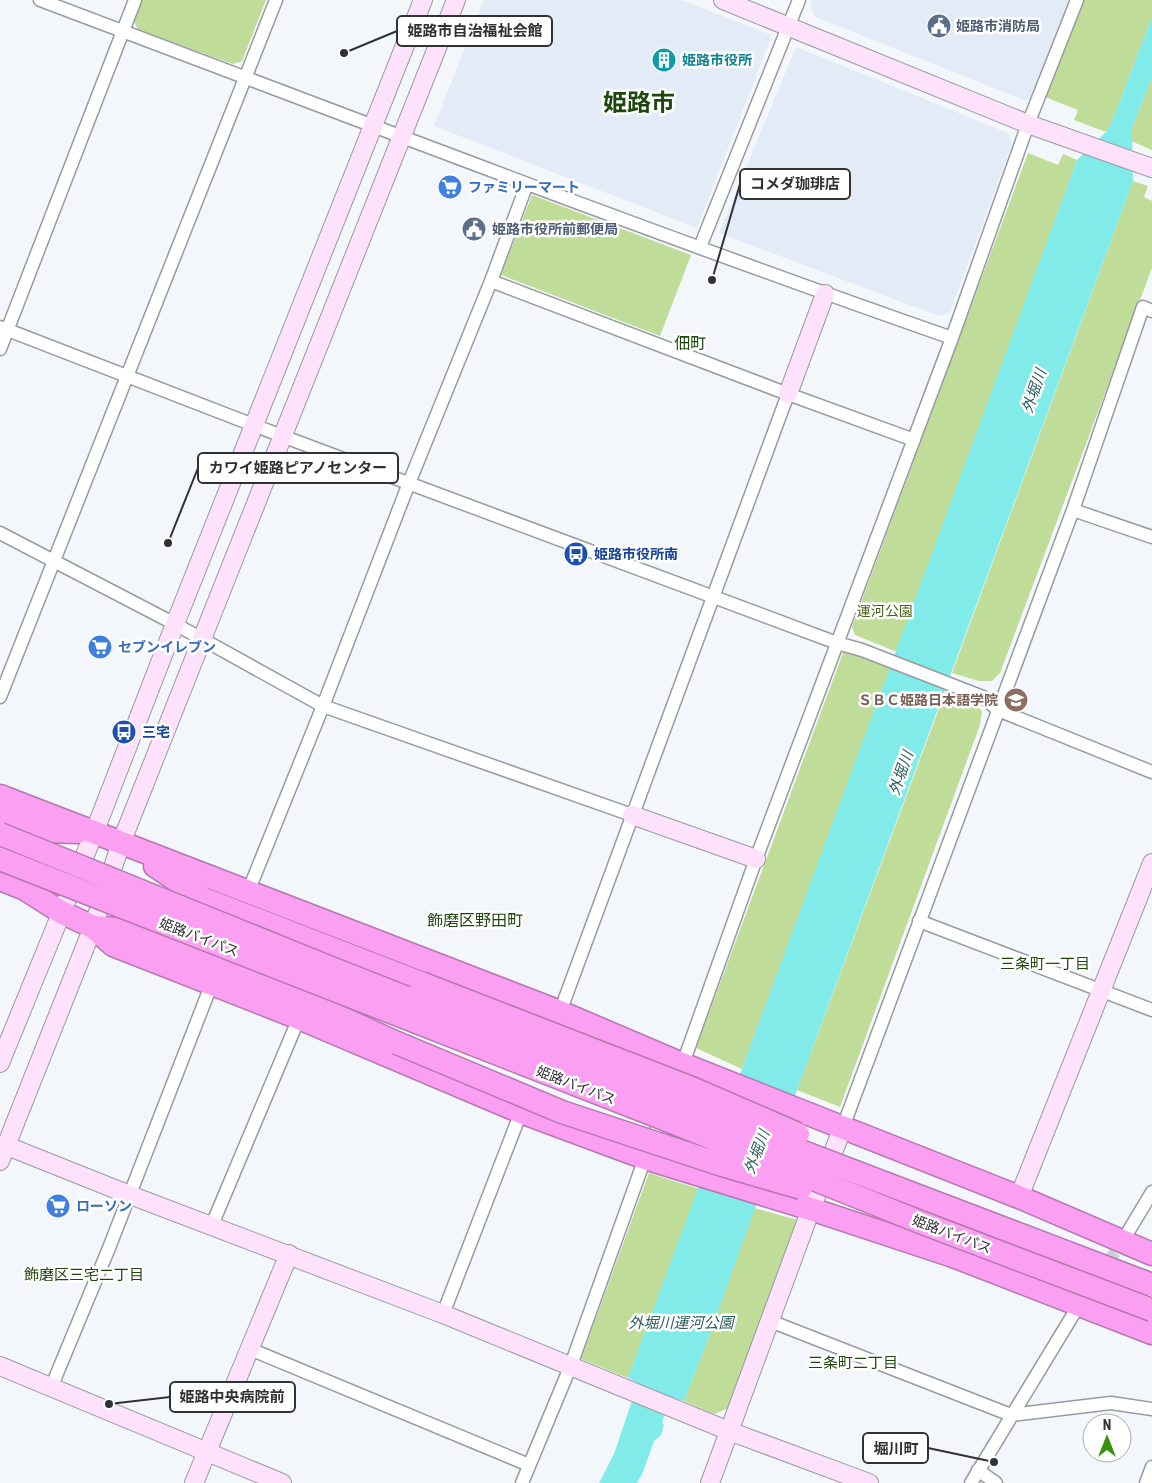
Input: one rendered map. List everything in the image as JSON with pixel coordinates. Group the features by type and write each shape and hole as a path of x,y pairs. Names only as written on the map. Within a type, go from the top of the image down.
{"highway":[{"path":"0,796 560,1012 682,1064 1019,1197 1152,1254"},
{"path":"0,814 44,831 94,833"},
{"name":"姫路バイパス","path":"0,834 436,1009 1152,1285"},
{"path":"121,843 204,899 694,1089 815,1142 845,1168"},
{"name":"姫路バイパス","path":"0,859 920,1222 1152,1310"},
{"path":"0,879 25,889 61,912 93,927 113,945 299,1018 521,1112 654,1160 953,1256 1152,1333"},
{"path":"0,894 21,903 61,912"},
{"path":"93,927 116,929 239,971 398,1043 562,1112 722,1165 920,1222"}],"street":[{"path":"40,0 527,184 825,294 952,338"},
{"path":"0,349 4,329 135,0"},
{"path":"0,697 276,0"},
{"path":"0,1063 94,833 423,0"},
{"path":"456,0 121,843 93,927 2,1150 289,1254 570,1365 729,1431 869,1483"},
{"path":"723,0 1028,124 1152,168"},
{"path":"700,247 799,0"},
{"path":"522,1483 654,1160 682,1064 756,859 952,338 1028,124 1076,0"},
{"path":"248,892 323,706 409,483 491,281 527,184"},
{"path":"491,281 914,440"},
{"path":"560,1012 825,294"},
{"path":"710,1483 770,1321 801,1206 843,1127 1073,510 1143,307 1152,310"},
{"path":"4,329 282,436 714,596 837,644 862,650 983,697 998,710 1152,772"},
{"path":"1073,510 1152,537"},
{"path":"0,533 175,624 323,706 756,859"},
{"path":"1019,1197 1152,863"},
{"path":"919,922 1152,1010"},
{"path":"51,1388 130,1195 212,983"},
{"path":"212,1225 299,1018"},
{"path":"443,1314 521,1112"},
{"path":"1122,1242 1152,1192"},
{"path":"194,1483 289,1254"},
{"path":"971,1483 1078,1305"},
{"path":"770,1321 1011,1415 1111,1403 1152,1409"},
{"path":"250,1349 529,1465"},
{"path":"0,1366 282,1483"},
{"path":"1146,1483 1152,1467"},
{"path":"978,1470 996,1483"}],"shaded area":[{"path":"484,0 681,0 772,35 697,228 434,126"},
{"path":"811,0 1069,0 1032,96 1026,101 815,17 810,4"},
{"path":"796,47 1008,133 1012,144 950,313 939,316 719,233"}],"green space":[{"path":"142,0 266,0 242,61 233,64 138,30 134,21"},
{"path":"1083,0 1152,0 1152,17 1112,122 1106,132 1074,120 1078,110 1045,97"},
{"path":"1152,77 1152,150 1131,141 1132,128"},
{"name":"運河公園","path":"1028,153 1058,165 1063,154 1077,160 897,652 855,635 852,627"},
{"path":"1133,181 1148,186 1144,197 1152,201 1152,268 1000,673 992,681 979,681 952,673"},
{"path":"532,195 691,255 660,336 501,275"},
{"path":"855,652 891,666 742,1069 696,1048 843,653"},
{"path":"947,687 971,697 982,712 980,725 840,1107 797,1090"},
{"path":"649,1173 699,1189 628,1378 581,1359"},
{"path":"754,1208 798,1220 729,1408 714,1414 684,1401 709,1337"}],"water":[{"name":"外堀川運河公園","path":"1152,17 1152,77 1132,128 1133,181 797,1090 709,1337 684,1401 671,1397 662,1422 664,1425 661,1435 654,1441 637,1483 599,1483 614,1454 638,1383 628,1378 1077,160 1106,132 1112,122"}],"tunnel":[{"path":"1088,1292 1122,1242"}],"place":[{"name":"姫路市消防局","path":"939,26"},
{"name":"姫路市自治福祉会館","path":"344,53"},
{"name":"姫路市役所","path":"664,60"},
{"name":"ファミリーマート","path":"450,187"},
{"name":"姫路市役所前郵便局","path":"474,229"},
{"name":"コメダ珈琲店","path":"712,280"},
{"name":"カワイ姫路ピアノセンター","path":"168,543"},
{"name":"姫路市役所南","path":"576,554"},
{"name":"セブンイレブン","path":"100,647"},
{"name":"ＳＢＣ姫路日本語学院","path":"1016,700"},
{"name":"三宅","path":"124,732"},
{"name":"ローソン","path":"58,1206"},
{"name":"姫路中央病院前","path":"109,1404"},
{"name":"堀川町","path":"994,1462"}],"district":[{"name":"姫路市","path":"639,103"},
{"name":"佃町","path":"690,343"},
{"name":"飾磨区野田町","path":"475,920"},
{"name":"三条町一丁目","path":"1045,964"},
{"name":"飾磨区三宅二丁目","path":"84,1275"},
{"name":"三条町二丁目","path":"853,1363"}],"water label":[{"name":"外堀川","path":"1034,391"},
{"name":"外堀川","path":"901,773"},
{"name":"外堀川","path":"757,1152"}]}
